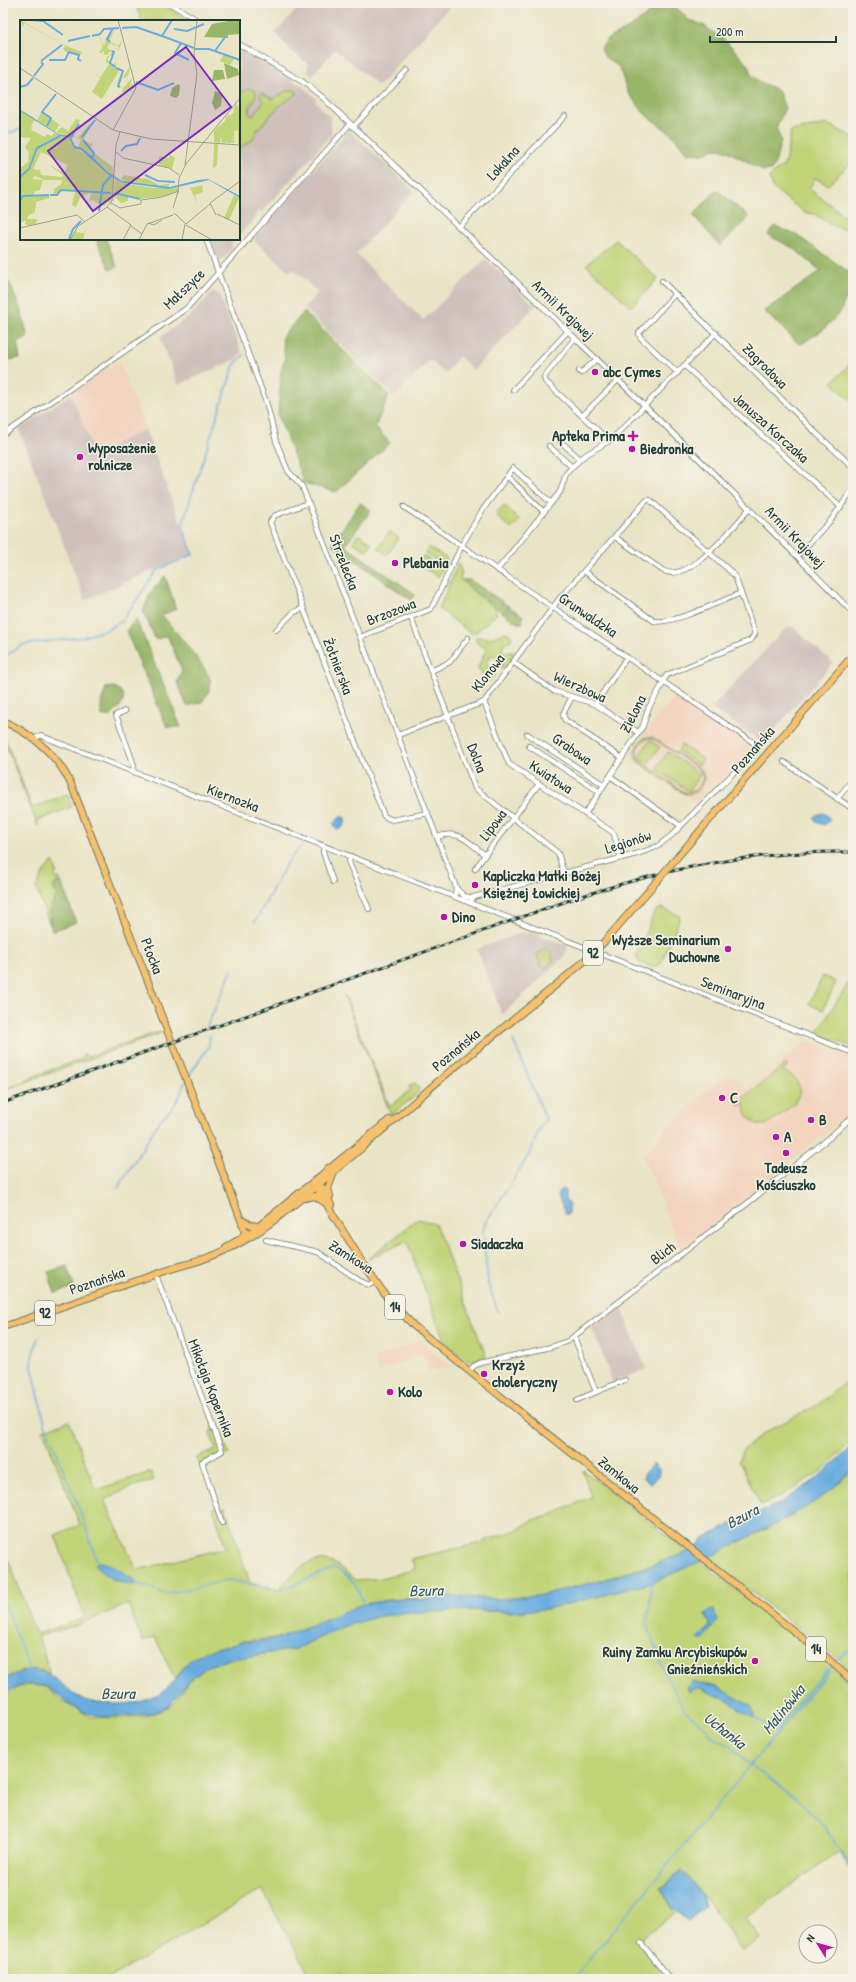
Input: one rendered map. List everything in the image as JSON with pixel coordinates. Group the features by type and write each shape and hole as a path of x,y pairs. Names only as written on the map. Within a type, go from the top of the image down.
{"main road":[{"name":"Poznańska","path":"3,1328 156,1275 222,1249 297,1203 593,953 853,655"},
{"name":"Płocka","path":"3,721 34,739 61,768 77,797 238,1212 250,1233"},
{"name":"Poznańska","path":"177,1267 194,1263 240,1245 257,1226 328,1168 409,1107"},
{"name":"Poznańska","path":"318,1185 319,1179 328,1168"},
{"name":"Zamkowa","path":"331,1207 328,1188 330,1180 337,1169"},
{"path":"308,1185 318,1185"},
{"name":"Zamkowa","path":"318,1185 319,1192 331,1207 375,1282 414,1326 830,1661 853,1682"},
{"name":"Zamkowa","path":"297,1203 308,1197 315,1196 331,1207"},
{"name":"Płocka","path":"238,1212 250,1233"},
{"path":"244,1221 251,1226 257,1226"}],"street":[{"path":"169,3 197,20"},
{"name":"Armii Krajowej","path":"240,45 309,86 352,125 597,359 750,508 853,614"},
{"name":"Małszyce","path":"3,435 180,313 352,125 407,70"},
{"name":"Lokalna","path":"459,227 565,116"},
{"name":"Strzelecka","path":"206,240 267,405 276,441 288,472 302,486 457,889"},
{"name":"Zagrodowa","path":"662,281 853,467"},
{"path":"675,294 639,333 640,337 678,373"},
{"path":"513,390 568,332"},
{"path":"498,569 560,492 566,474 572,467 609,441 716,334"},
{"path":"575,338 544,377 545,381 609,441"},
{"path":"579,371 581,373 597,359"},
{"name":"Janusza Korczaka","path":"685,366 841,507"},
{"path":"582,416 618,380"},
{"path":"560,441 580,460"},
{"path":"549,446 572,467"},
{"name":"Brzozowa","path":"360,637 431,609 462,544 482,511 513,468 551,503"},
{"path":"507,476 544,512"},
{"path":"797,556 817,537 853,489"},
{"name":"Klonowa","path":"398,735 484,702 553,606 615,536 650,500 709,552"},
{"name":"Żołnierska","path":"308,503 274,516 270,522 303,608 384,816 392,820 428,813"},
{"name":"Grunwaldzka","path":"404,507 462,544 757,745"},
{"path":"615,536 667,574 674,573 695,564 709,552 750,508"},
{"path":"663,681 668,675 754,638 755,634 735,576 709,552"},
{"path":"584,571 654,621 660,622 677,618 741,593"},
{"path":"276,630 288,617 303,608"},
{"name":"Dolna","path":"410,618 476,788 558,853 564,874"},
{"path":"431,671 450,662 468,638"},
{"path":"595,704 627,657"},
{"name":"Wierzbowa","path":"513,662 554,691 595,704 639,733"},
{"name":"Zielona","path":"585,814 639,733 646,719 648,709 663,681"},
{"path":"572,697 563,714 565,720 622,758"},
{"name":"Kwiatowa","path":"484,702 509,764 614,834 621,858"},
{"path":"125,711 116,715 134,765 133,771"},
{"name":"Grabowa","path":"527,734 604,785"},
{"name":"Kiernozka","path":"34,739 41,735 455,897 471,901"},
{"name":"Legionów","path":"471,901 658,846 681,826 756,750 757,745"},
{"path":"530,746 600,792"},
{"path":"784,762 836,799 853,809"},
{"path":"610,776 681,826"},
{"path":"836,799 853,779"},
{"name":"Lipowa","path":"437,837 454,834 461,836 485,855 539,784"},
{"path":"324,846 323,852 333,882"},
{"path":"475,869 485,855"},
{"path":"350,856 349,862 369,910"},
{"path":"455,897 457,889"},
{"path":"457,889 471,901 586,948"},
{"name":"Seminaryjna","path":"604,955 853,1053"},
{"name":"Blich","path":"469,1371 480,1363 551,1347 574,1337 759,1194 853,1116"},
{"name":"Zamkowa","path":"266,1240 318,1252 360,1281 369,1285 375,1282"},
{"name":"Mikołaja Kopernika","path":"156,1275 222,1452 202,1462 222,1523"},
{"path":"574,1337 596,1392"},
{"path":"577,1400 625,1380"},
{"path":"641,1943 671,1979"}],"shaded area":[{"path":"303,3 310,5 312,3 453,3 379,86 335,49 312,76 307,70 309,65 291,51 275,33"},
{"path":"240,50 305,88 316,98 315,101 330,117 332,134 262,212 259,210 254,216 256,217 240,235"},
{"path":"349,130 414,191 356,254 423,320 486,259 535,306 473,370 459,356 445,374 430,360 394,397 304,308 318,292 293,269 289,272 253,239"},
{"path":"210,240 235,240 231,245 232,249 219,263"},
{"path":"212,292 218,293 242,353 233,361 178,385 160,337 190,316"},
{"path":"119,360 145,429 95,454 71,394"},
{"path":"71,394 95,454 145,429 192,553 85,600 19,429"},
{"path":"792,626 833,663 763,743 711,708 785,629"},
{"path":"853,672 853,695 842,685"},
{"path":"676,695 754,747 697,804 627,756"},
{"path":"531,932 568,946 564,957 502,1015 477,949 521,933"},
{"path":"808,1040 853,1057 853,1108 834,1126 681,1250 643,1156 676,1118 718,1082 734,1074 747,1089"},
{"path":"621,1306 646,1369 613,1383 593,1330 590,1329"},
{"path":"419,1340 448,1364 449,1368 428,1371 426,1360 422,1354 378,1372 374,1359"}],"green space":[{"path":"135,3 159,3 189,20 142,20"},
{"path":"668,7 677,8 689,20 703,25 728,43 749,67 751,75 762,83 778,90 785,108 776,128 781,140 772,170 764,171 726,150 715,149 703,154 688,153 669,132 646,115 628,93 619,67 605,57 601,48 608,39 634,25 654,9"},
{"path":"250,88 256,92 249,111 249,114 253,116 263,102 260,95 262,92 264,95 273,99 287,91 294,90 298,93 278,107 257,130 252,140 240,148 240,93"},
{"path":"827,124 853,137 853,161 828,185 815,178 809,189 853,222 853,232 836,227 814,214 805,213 773,188 769,177 785,164 791,131"},
{"path":"717,190 749,217 720,246 693,215"},
{"path":"775,226 798,236 853,275 853,300 847,295 840,313 823,330 800,345 764,311 821,271 793,248 768,235"},
{"path":"96,240 106,240 117,267 110,270"},
{"path":"616,240 658,279 631,307 586,265"},
{"path":"9,282 20,308 28,337 17,342 20,358 9,360 3,345 3,305 8,303 3,285"},
{"path":"304,312 389,395 375,427 390,443 336,492 304,483 278,415 281,371 285,359 282,337"},
{"path":"850,364 853,367 853,403 832,382"},
{"path":"360,503 371,510 345,546 415,594 411,600 332,544"},
{"path":"504,505 520,520 511,529 495,514"},
{"path":"389,532 399,538 387,555 378,548"},
{"path":"358,534 372,543 367,551 353,542"},
{"path":"429,547 447,559 444,566 425,553"},
{"path":"423,556 442,569 438,577 419,564"},
{"path":"458,564 462,572 460,580 470,580 469,588 496,608 497,614 476,632 471,633 439,609"},
{"path":"165,576 176,609 162,615 203,666 210,680 207,695 202,702 187,706 177,682 182,670 167,635 156,640 143,611 151,592"},
{"path":"470,580 523,616 522,623 517,623 469,588 463,581"},
{"path":"136,619 181,727 167,727 126,631"},
{"path":"506,632 512,636 511,640 503,644 502,652 514,652 508,664 502,669 502,663 498,662 497,658 492,655 488,659 486,664 493,669 494,676 489,681 478,668 486,649 476,642 476,637 491,638"},
{"path":"114,687 120,690 123,694 123,702 110,717 101,715 101,702 106,688"},
{"path":"3,733 32,808 67,794 72,807 37,821 38,826 3,739"},
{"path":"652,737 702,770 704,778 697,791 691,794 683,793 638,762 635,752 637,746 644,738","holes":["649,738 656,740 699,769 703,778 694,791 684,792 639,760 637,750 640,744 645,739"]},
{"path":"650,740 660,747 648,763 638,757"},
{"path":"681,745 703,759 699,765 678,751"},
{"path":"668,752 700,774 689,791 656,769"},
{"path":"53,861 57,873 55,872 56,880 59,877 61,882 56,883 54,889 57,895 50,908 50,925 36,888 45,870"},
{"path":"61,882 76,922 53,931 50,925 50,908 57,895 53,887 56,883"},
{"path":"661,908 678,915 680,918 661,963 655,968 639,962 636,955 655,911"},
{"path":"545,950 550,951 553,961 545,968 542,967 537,954"},
{"path":"823,976 836,982 823,1010 809,1004"},
{"path":"853,976 853,1047 817,1033"},
{"path":"344,995 390,1107 411,1089 409,1086 415,1083 419,1089 416,1095 391,1115"},
{"path":"161,1031 162,1033 3,1090 26,1081 26,1079 84,1058 83,1053 87,1057"},
{"path":"786,1064 788,1066 782,1071 794,1078 799,1089 799,1095 796,1101 768,1124 763,1125 755,1123 748,1116 744,1103 739,1106 737,1103"},
{"path":"418,1219 435,1223 486,1356 469,1362 445,1343 407,1241 368,1259"},
{"path":"67,1266 74,1287 55,1293 48,1272"},
{"path":"853,1375 853,1440 821,1471 779,1497 761,1505 739,1461 742,1451 764,1433 819,1404"},
{"path":"216,1420 229,1454 199,1464 196,1458 216,1449 210,1433"},
{"path":"69,1421 96,1490 151,1472 154,1480 131,1487 104,1500 137,1570 226,1548 213,1508 219,1506 220,1509 225,1507 250,1583 279,1589 296,1571 309,1563 316,1561 336,1564 345,1570 355,1580 385,1578 415,1569 411,1559 476,1544 519,1529 533,1520 546,1517 591,1497 583,1470 688,1552 603,1580 537,1596 498,1599 448,1596 421,1600 415,1598 387,1600 360,1605 279,1638 244,1641 196,1657 190,1660 176,1678 172,1673 155,1637 143,1642 128,1604 73,1627 38,1636 49,1674 43,1671 31,1669 14,1674 3,1680 3,1554 6,1553 36,1634 85,1618 55,1535 80,1525 43,1430"},
{"path":"853,1471 853,1674 840,1660 707,1557 769,1528 794,1514"},
{"path":"700,1561 834,1668 853,1687 853,1867 851,1868 838,1852 745,1918 760,1939 742,1951 709,1902 682,1870 660,1888 675,1913 637,1941 668,1979 346,1979 342,1973 321,1979 312,1979 262,1889 108,1979 3,1979 3,1698 19,1687 32,1685 46,1687 61,1701 92,1717 115,1718 145,1716 160,1711 175,1703 190,1680 208,1666 226,1660 295,1649 345,1626 376,1617 408,1612 422,1613 430,1611 468,1610 510,1612 547,1609 652,1583"}],"water":[{"path":"823,813 827,815 830,820 825,825 818,823 814,818 816,815"},
{"path":"340,817 344,817 346,821 342,828 337,830 334,827 334,823"},
{"path":"562,1189 565,1191 565,1201 569,1203 569,1213 566,1215 558,1196 559,1191"},
{"path":"853,1446 853,1471 849,1472 837,1485 816,1501 718,1553 652,1583 547,1609 510,1612 468,1610 439,1612 426,1611 422,1613 408,1612 376,1617 345,1626 295,1649 226,1660 208,1666 190,1680 169,1706 150,1714 104,1717 84,1712 71,1706 47,1687 39,1685 25,1684 9,1691 3,1696 3,1680 20,1672 34,1670 41,1671 55,1678 75,1695 86,1700 108,1704 134,1703 149,1699 168,1688 188,1662 202,1653 244,1641 251,1642 252,1639 255,1642 279,1638 360,1605 404,1599 421,1600 448,1596 498,1599 537,1596 603,1580 688,1552 697,1546 703,1539 737,1521 779,1504 815,1480"},
{"path":"654,1464 659,1469 659,1475 651,1483 643,1479 645,1472"},
{"path":"99,1562 109,1564 137,1582 137,1584 126,1584 114,1580 98,1568 95,1564"},
{"path":"714,1609 717,1621 702,1641 699,1640 698,1637 708,1629 710,1624 705,1614 709,1610"},
{"path":"692,1681 717,1687 751,1706 755,1715 754,1718 726,1700 698,1687 690,1692 687,1688"},
{"path":"681,1871 702,1894 705,1907 688,1921 672,1907 661,1888"}],"waterway":[{"path":"180,20 182,16"},
{"path":"3,135 20,129"},
{"path":"3,658 22,645 83,637 106,630 122,621 157,570 193,554 182,525 234,365 244,355"},
{"path":"255,922 288,861 305,842"},
{"path":"207,1026 232,970"},
{"path":"188,1077 209,1046 210,1035"},
{"path":"498,1312 488,1284 483,1231 485,1223 530,1152 546,1119 513,1040"},
{"path":"118,1188 160,1120 172,1108 179,1098 185,1082"},
{"path":"36,1313 34,1308 48,1300"},
{"path":"37,1317 39,1322"},
{"path":"38,1338 32,1357 32,1366 45,1424 80,1511 98,1564"},
{"path":"136,1583 166,1594 230,1580 281,1590 334,1568 340,1570 350,1578 360,1594 365,1606"},
{"name":"Uchanka","path":"652,1582 647,1623 666,1676 685,1711 701,1724 712,1736 731,1746 747,1762 806,1807 826,1829 853,1872"},
{"path":"3,1599 30,1670"},
{"name":"Malinówka","path":"836,1661 853,1646"},
{"path":"573,1979 832,1667"},
{"name":"Malinówka","path":"754,1716 774,1732 827,1669"}],"tunnel":[{"path":"586,948 604,955"}],"railway":[{"path":"3,1103 547,908 622,884 660,874 735,859 813,852 853,852"}],"place":[{"name":"abc Cymes","path":"595,372"},
{"name":"Apteka Prima","path":"633,436"},
{"name":"Biedronka","path":"632,449"},
{"name":"Wyposażenie rolnicze","path":"80,457"},
{"name":"Plebania","path":"395,563"},
{"name":"Kapliczka Matki Bożej Księżnej Łowickiej","path":"475,885"},
{"name":"Dino","path":"444,917"},
{"name":"Wyższe Seminarium Duchowne","path":"728,949"},
{"name":"C","path":"722,1098"},
{"name":"B","path":"811,1120"},
{"name":"A","path":"776,1137"},
{"name":"Tadeusz Kościuszko","path":"786,1153"},
{"name":"Siadaczka","path":"463,1244"},
{"name":"Krzyż choleryczny","path":"484,1374"},
{"name":"Kolo","path":"390,1392"},
{"name":"Ruiny Zamku Arcybiskupów Gnieźnieńskich","path":"755,1661"}],"water label":[{"name":"Bzura","path":"742,1516"},
{"name":"Bzura","path":"426,1590"},
{"name":"Bzura","path":"118,1693"}]}
